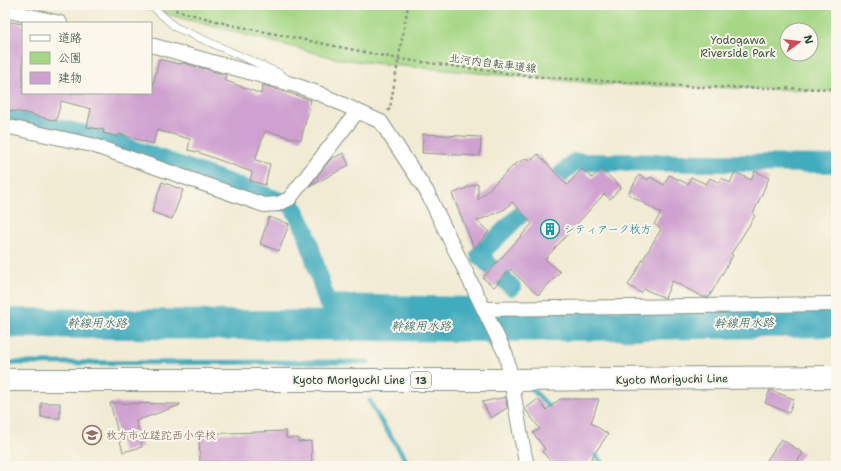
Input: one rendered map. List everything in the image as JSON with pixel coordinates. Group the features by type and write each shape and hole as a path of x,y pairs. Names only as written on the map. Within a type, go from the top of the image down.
{"main road":[{"name":"Kyoto Moriguchi Line","path":"5,380 511,380 836,377"}],"street":[{"path":"5,10 56,22"},
{"path":"152,45 295,85 318,93 381,122 427,192 506,355 528,466"},
{"path":"5,126 92,145 264,205 283,202 357,112"},
{"path":"484,309 836,304"}],"lane":[{"path":"151,5 175,27 279,73 295,85"}],"path":[{"path":"390,108 408,5"},
{"name":"北河内自転車道線","path":"170,9 231,25 399,59 543,77 696,87 836,89"}],"green space":[{"name":"Yodogawa Riverside Park","path":"131,5 836,5 836,91 600,84 338,59"}],"building":[{"path":"5,21 22,24 22,94 152,94 159,59 179,64 184,63 226,75 224,80 261,94 263,85 311,100 301,140 265,131 255,160 270,164 265,185 250,181 252,172 188,150 190,139 157,130 153,144 119,134 118,137 103,133 104,130 87,127 91,109 61,101 56,121 26,113 5,110"},
{"path":"423,134 481,137 480,156 422,153"},
{"path":"343,153 349,165 309,187 330,160"},
{"path":"538,154 567,185 582,169 592,178 601,169 621,187 610,199 604,194 545,259 560,272 538,295 510,269 494,287 483,278 532,224 512,202 505,209 477,221 489,232 474,248 452,194 478,183 478,200 515,164 528,158 531,161"},
{"path":"755,171 769,178 753,214 755,216 731,254 733,255 709,297 703,297 672,281 665,298 644,289 641,293 628,285 661,229 654,224 661,213 628,194 639,175 648,180 650,177 664,185 669,175 688,184 691,177 706,184 710,178 719,183 722,178 730,183 735,172 751,180"},
{"path":"162,182 183,190 172,219 152,212"},
{"path":"269,217 289,224 279,251 260,244"},
{"path":"770,390 794,399 789,413 765,403"},
{"path":"506,397 507,408 491,418 482,402"},
{"path":"538,399 546,410 560,399 599,399 591,423 608,434 586,466 556,466 542,452 545,449 533,433 540,429 525,409"},
{"path":"41,403 60,403 60,418 41,417"},
{"path":"110,403 180,405 136,421 142,447 123,452"},
{"path":"286,431 286,438 298,438 298,442 311,441 312,466 200,466 199,434"},
{"path":"781,439 803,453 794,466 763,466"}],"waterway":[{"path":"5,117 97,136 292,205 306,232 327,303 473,306 473,326"},
{"path":"512,287 479,255 574,162 836,164"},
{"name":"幹線用水路","path":"5,323 498,327 836,322"},
{"path":"473,326 500,354"},
{"path":"5,363 368,362"},
{"path":"529,386 554,412"},
{"path":"370,401 409,466"},
{"path":"590,450 606,466"}],"place":[{"name":"シティアーク枚方","path":"550,229"},
{"name":"枚方市立蹉跎西小学校","path":"92,435"}]}
